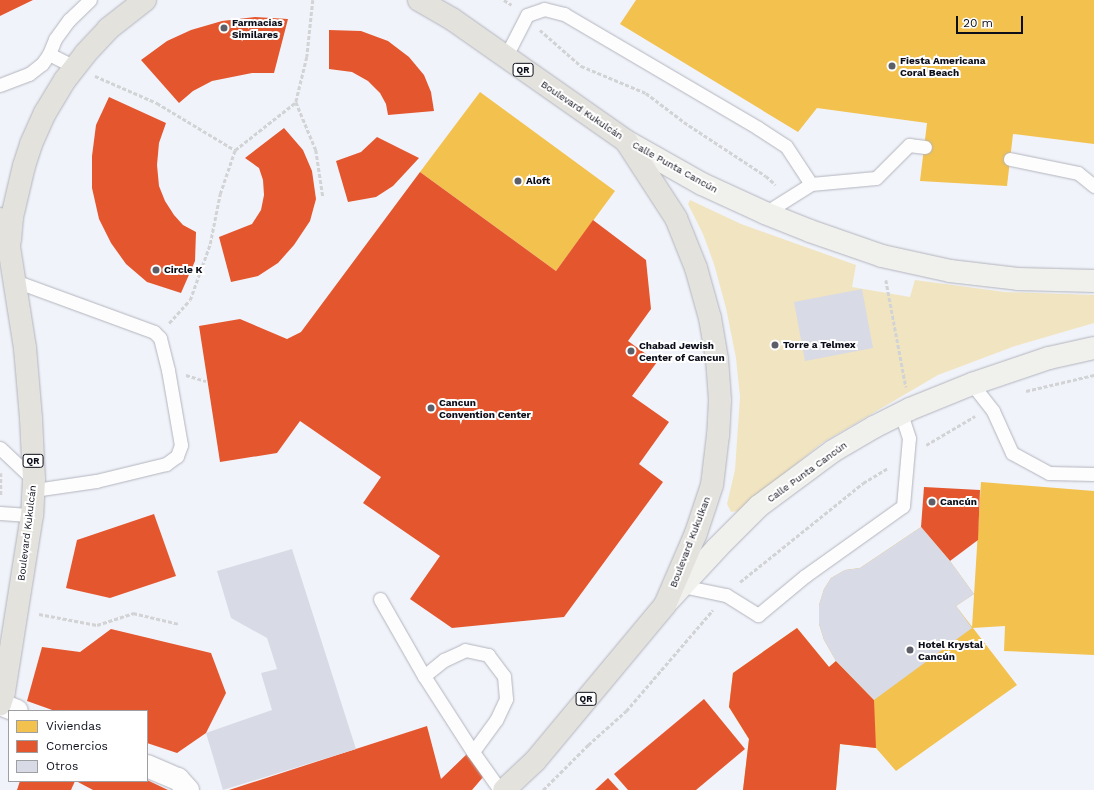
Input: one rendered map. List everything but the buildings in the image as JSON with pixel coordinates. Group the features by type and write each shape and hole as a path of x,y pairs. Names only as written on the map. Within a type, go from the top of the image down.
{"main road":[{"path":"9,247 18,188 31,144 45,113 65,80 108,29 145,0"},
{"name":"Boulevard Kukulcán","path":"418,0 452,19 505,58 626,140"},
{"name":"Boulevard Kukulkan","path":"626,140 676,218 696,268 710,318 717,359 720,400 718,436 712,485 696,533 665,605"},
{"name":"Boulevard Kukulcán","path":"0,219 9,247 25,355 31,418 34,485 32,515 4,692 0,704"},
{"name":"QR","path":"504,790 535,761 665,605"}],"street":[{"name":"Calle Punta Cancún","path":"626,140 702,184 810,231 882,256 950,271 1018,279 1094,281"},
{"name":"Calle Punta Cancún","path":"665,605 743,522 787,484 833,451 905,411 972,384 1049,358 1094,348"},
{"path":"0,704 15,710"},
{"path":"148,766 178,779 188,790"}],"lane":[{"path":"0,85 29,74 42,64 49,54 55,39 69,20 90,0"},
{"path":"505,58 527,16 544,9 564,14 786,146 811,184"},
{"path":"49,54 75,67"},
{"path":"765,212 811,184 876,178 909,145 925,147"},
{"path":"1010,159 1078,173 1094,186"},
{"path":"0,448 34,485 96,481 166,464 178,456 181,445 164,345 154,332 15,281"},
{"path":"972,384 993,411 1012,453 1049,473 1094,474"},
{"path":"682,586 726,595 758,615 805,576 903,506 909,438 905,411"},
{"path":"0,513 32,515"},
{"path":"380,600 424,676 473,752 500,790"},
{"path":"424,676 444,660 465,650 488,655 504,676 506,699 496,720 473,752"}],"path":[{"path":"313,0 307,57 296,102 316,150 323,196"},
{"path":"75,67 157,103 235,150"},
{"path":"158,336 190,300 210,244 220,194 235,150 296,102"},
{"path":"882,256 905,411"},
{"path":"0,448 0,513"},
{"path":"17,610 97,626 133,613 178,624"}],"shaded area":[{"path":"690,200 741,224 856,265 852,287 910,297 915,280 1005,292 1094,295 1094,323 1015,346 938,375 822,443 738,511 731,512 727,504 735,470 740,397 736,358 726,308 714,264 703,234 688,204"}],"place":[{"name":"Farmacias Similares","path":"224,28"},
{"name":"Fiesta Americana Coral Beach","path":"892,66"},
{"name":"Aloft","path":"518,181"},
{"name":"Circle K","path":"156,270"},
{"name":"Torre a Telmex","path":"775,345"},
{"name":"Chabad Jewish Center of Cancun","path":"631,351"},
{"name":"Cancun Convention Center","path":"431,408"},
{"name":"Cancún","path":"932,502"},
{"name":"Hotel Krystal Cancún","path":"910,650"}]}
